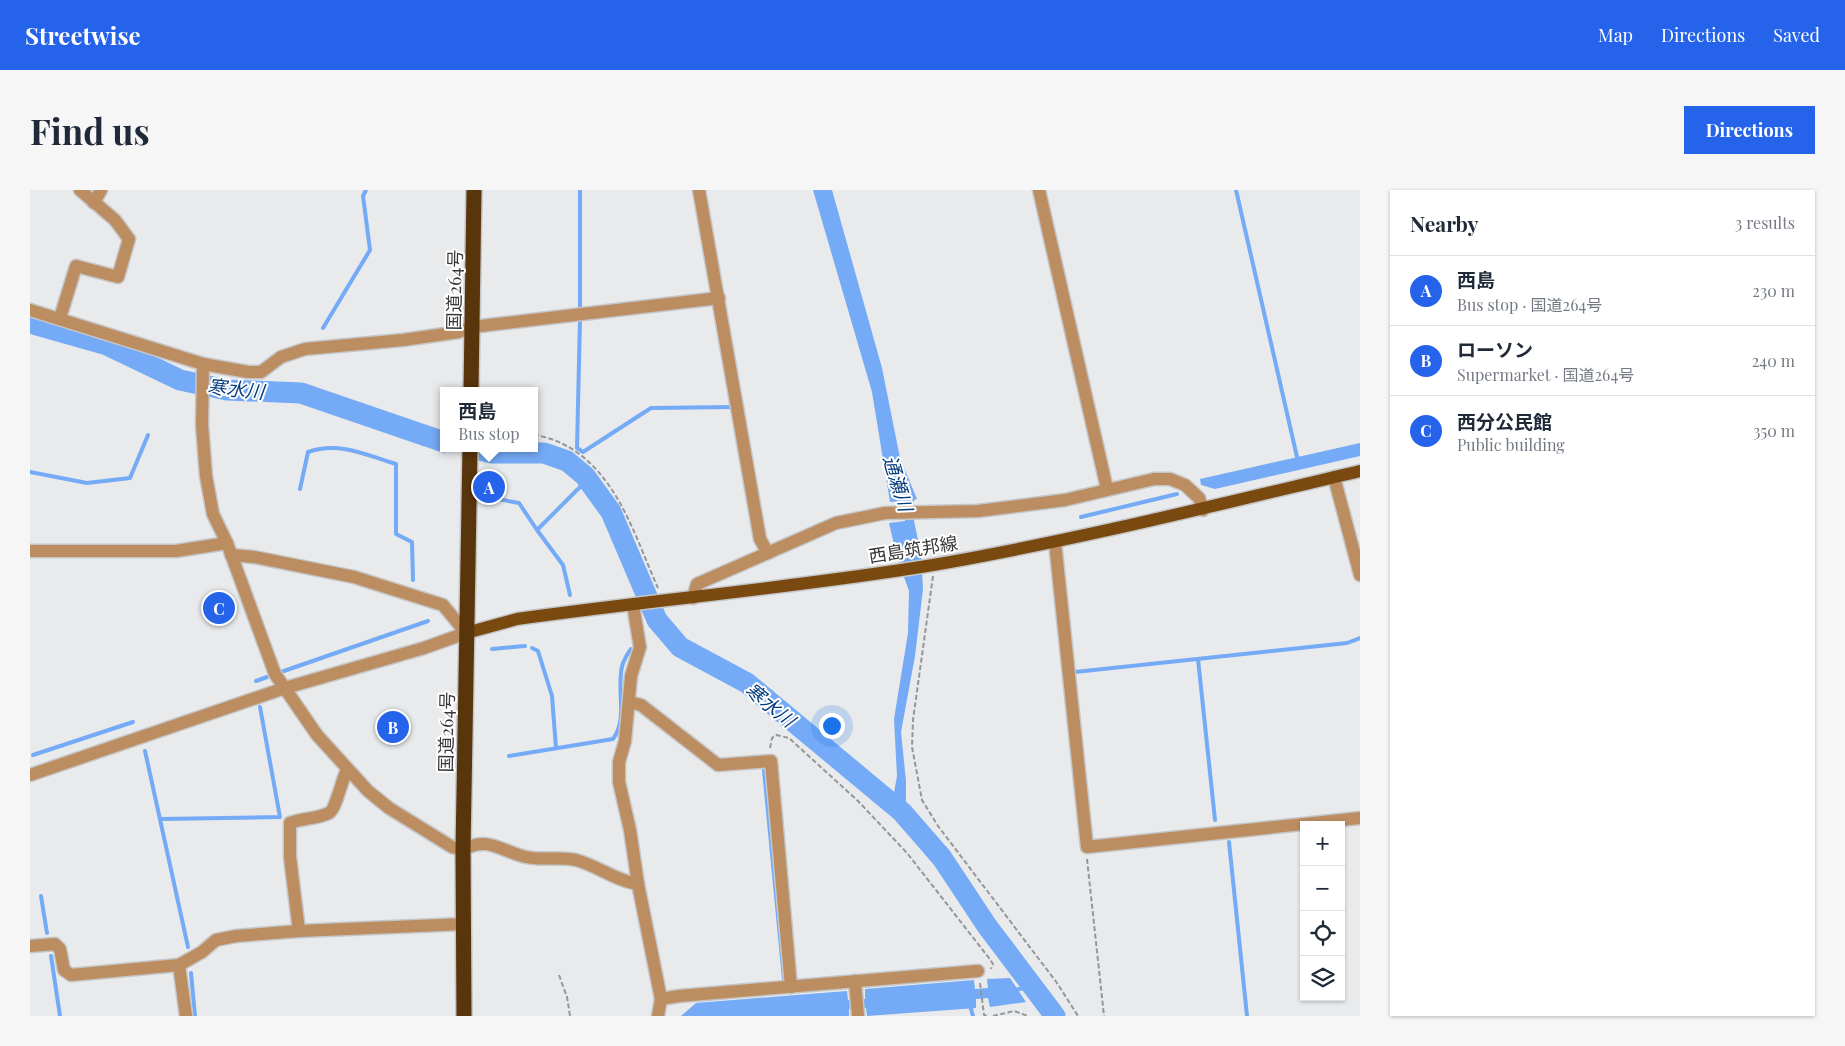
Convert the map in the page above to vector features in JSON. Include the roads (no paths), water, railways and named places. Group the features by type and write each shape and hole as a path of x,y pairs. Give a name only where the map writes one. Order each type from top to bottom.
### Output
{"highway":[{"name":"国道264号","path":"471,387 474,190"},
{"name":"国道264号","path":"464,1016 463,850 470,452"}],"main road":[{"name":"西島筑邦線","path":"466,633 517,619 693,598 930,565 1055,542 1204,510 1360,471"}],"street":[{"path":"60,318 76,266 118,277 129,238 115,220 80,190"},
{"path":"94,203 101,190"},
{"path":"699,190 760,539 768,554"},
{"path":"1038,190 1108,489"},
{"path":"30,310 60,318 203,368 261,372 281,357 305,349 403,340 459,332 472,327 718,298"},
{"path":"203,368 202,394 206,476 213,514 229,549 275,674 317,735 347,770 390,808 452,847 463,850 474,843 493,845 525,857 576,860 628,883 638,884"},
{"path":"1334,477 1360,575"},
{"path":"693,598 697,584 836,523 870,515 903,512 978,511 1065,500 1154,479 1170,479 1185,485 1199,498 1204,510"},
{"path":"1055,542 1087,847 1360,818"},
{"path":"30,551 229,549 254,557 354,577 443,605 466,633 424,648 285,688 30,775"},
{"path":"633,605 640,647 630,676 625,740 619,762 619,782 630,830 638,884 661,1000 658,1016"},
{"path":"629,702 641,705 718,765 771,761 791,987"},
{"path":"299,931 290,857 290,823 329,813 334,807 340,783 347,770"},
{"path":"30,946 55,944 60,949 64,970 71,975 179,964 202,952 216,940 299,931 464,924"},
{"path":"179,964 186,1016"},
{"path":"661,1000 679,996 978,971"},
{"path":"855,981 858,1013"}],"water":[{"name":"通瀬川","path":"813,190 832,190 882,368 900,458 917,499 914,500 914,521 921,554 923,589 915,656 901,732 906,781 906,804 894,793 897,776 894,719 908,633 909,591 897,557 889,523 905,521 905,501 890,502 872,392"},
{"path":"1360,443 1360,456 1215,489 1201,485 1200,479"},
{"path":"1010,978 1026,1002 990,1007 988,998 976,999 976,1008 867,1016 866,1008 849,1009 849,1016 681,1016 696,1003 847,991 848,1000 865,999 865,989 974,980 975,989 988,988 987,979"}],"waterway":[{"path":"323,328 370,250 363,196 366,190"},
{"path":"580,190 580,310"},
{"path":"1236,190 1297,457"},
{"path":"580,320 577,448 583,452 651,408 735,407"},
{"name":"寒水川","path":"30,323 107,345 180,380 227,390 301,393 440,441"},
{"path":"30,472 87,483 130,478 148,435"},
{"path":"300,489 308,452 319,449 352,450 396,464 396,534 412,542 413,580"},
{"name":"寒水川","path":"488,452 544,453 567,461 585,476 611,512 657,620 680,647 747,683 902,812 942,858 987,926 1055,1016"},
{"path":"492,498 519,503 537,530 584,483 585,476"},
{"path":"1081,517 1177,494"},
{"path":"537,530 563,565 570,595"},
{"path":"281,672 428,621"},
{"path":"1075,672 1347,643 1360,638"},
{"path":"492,649 525,646"},
{"path":"532,648 538,651 552,696 556,748"},
{"path":"509,756 613,739 618,731 620,722 621,672 624,661 631,649"},
{"path":"1198,659 1215,820"},
{"path":"256,681 267,677"},
{"path":"160,819 280,817 260,707"},
{"path":"33,755 133,722"},
{"path":"145,751 188,947"},
{"path":"764,770 784,979"},
{"path":"1229,842 1247,1016"},
{"path":"41,896 47,933"},
{"path":"51,956 60,1016"},
{"path":"191,973 195,1016"},
{"path":"1013,990 1034,987"},
{"path":"971,1009 973,1016"}],"place":[{"name":"西島","path":"489,487"},
{"name":"西分公民館","path":"219,608"},
{"name":"ローソン","path":"393,727"}]}
